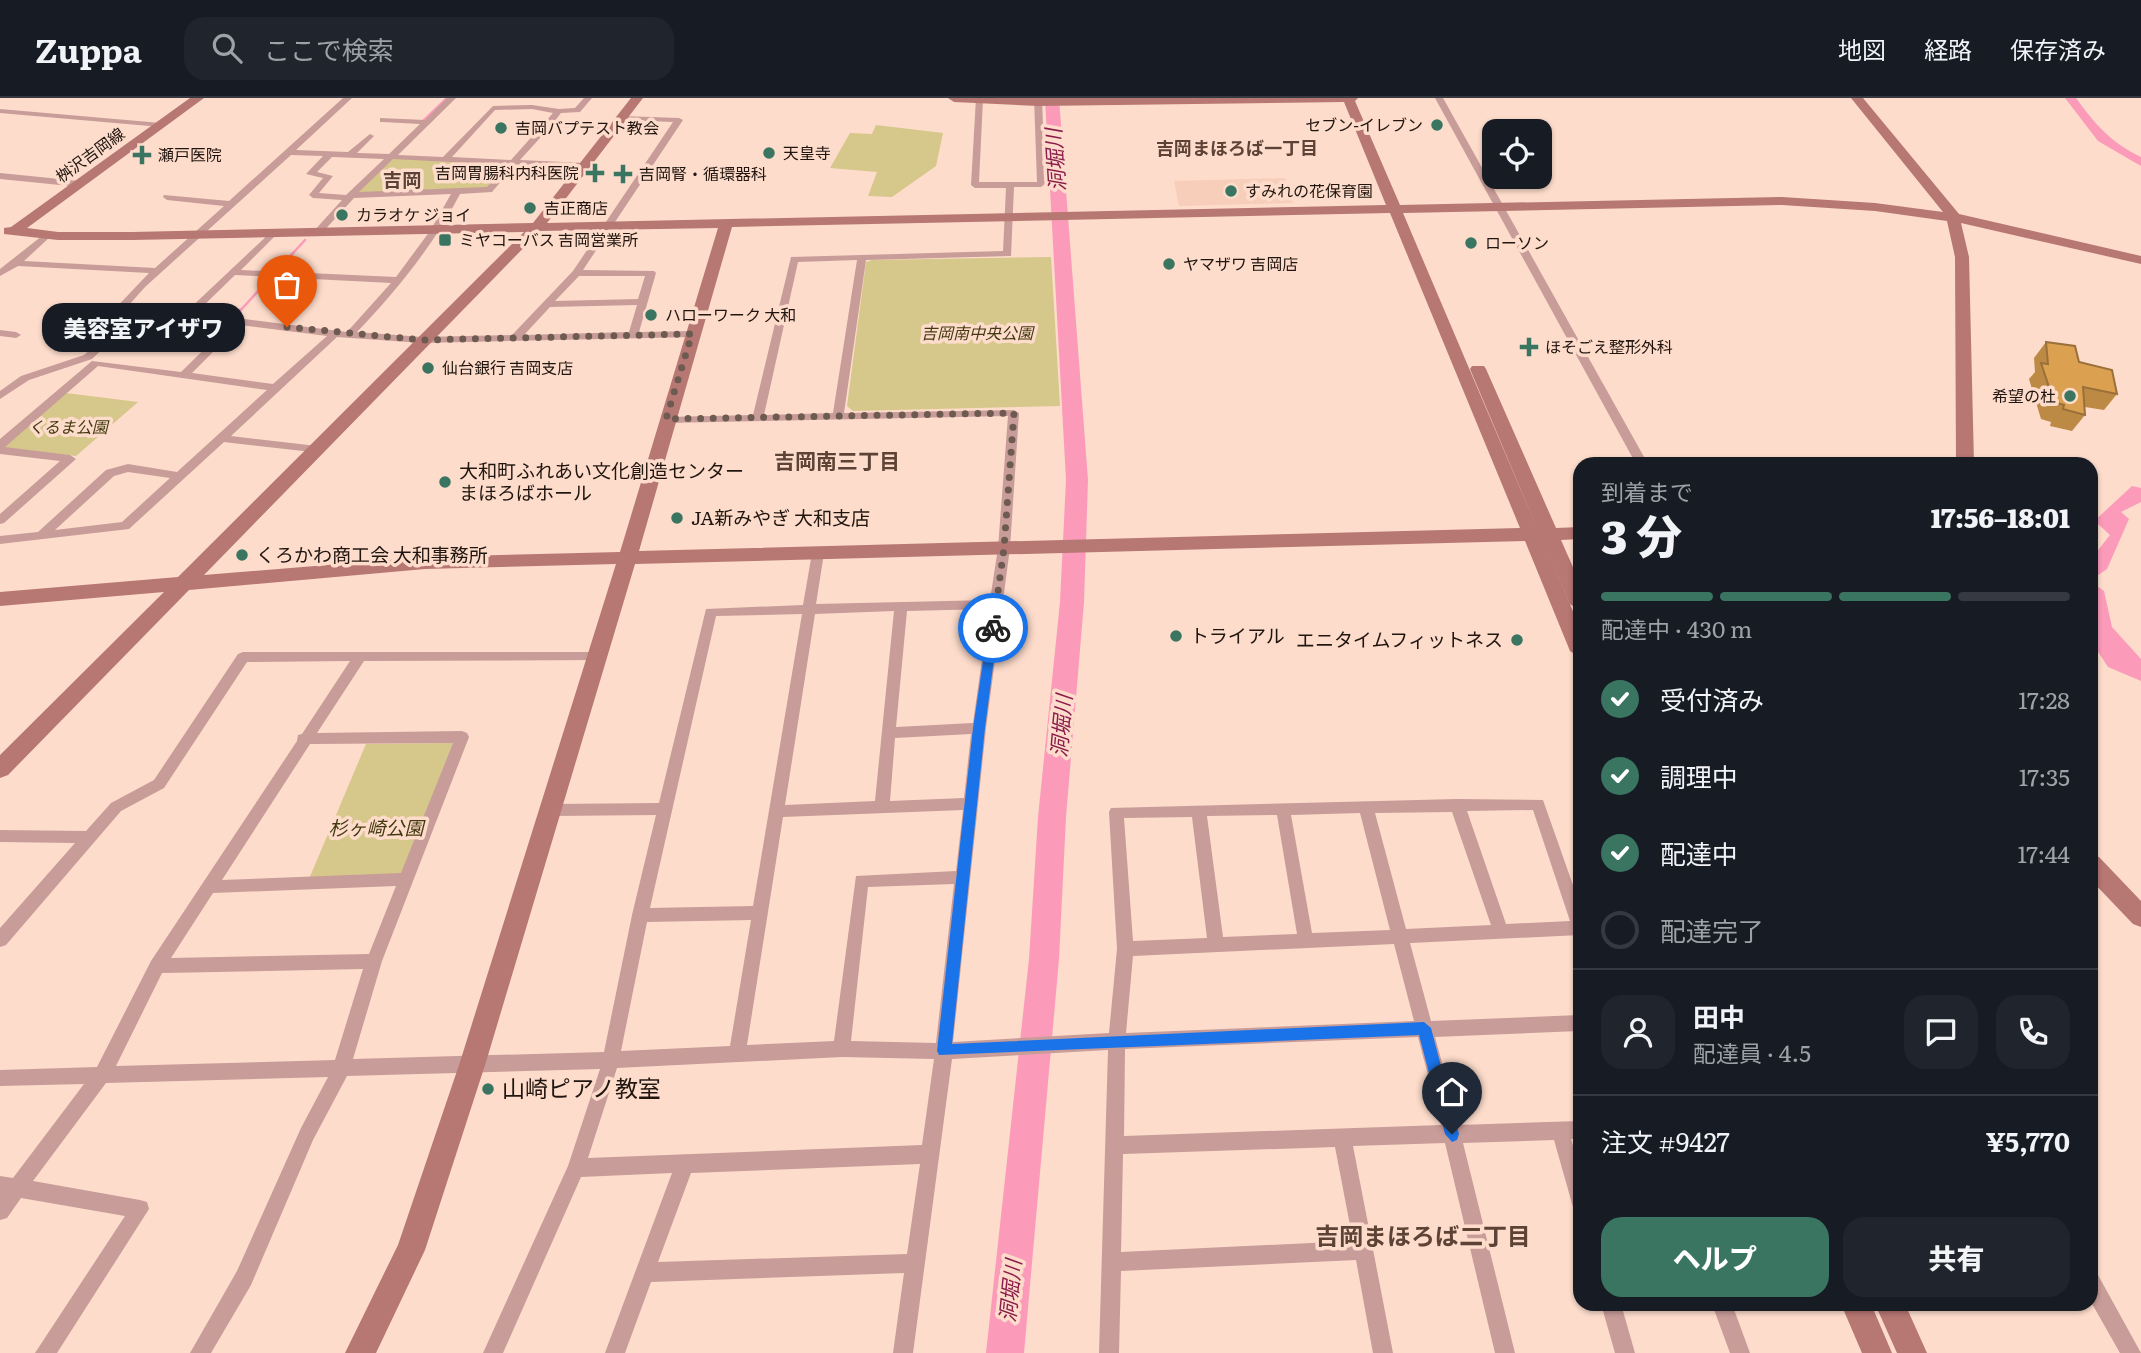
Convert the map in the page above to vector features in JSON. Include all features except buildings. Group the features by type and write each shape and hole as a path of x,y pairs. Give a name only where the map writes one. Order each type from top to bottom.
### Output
{"street":[{"name":"桝沢吉岡線","path":"7,231 80,184 198,98"},
{"path":"0,447 92,360 104,343 113,317 122,307 348,98"},
{"path":"318,232 387,156 452,98"},
{"path":"532,107 540,98"},
{"path":"446,159 493,108 577,110 587,98"},
{"path":"0,769 317,450 422,340 537,227 637,98"},
{"path":"954,98 1070,101 1350,98 1400,207 1540,534 1573,631"},
{"path":"1359,98 1400,207"},
{"path":"1439,98 1638,457"},
{"path":"1857,98 1953,216 1962,257 1965,457"},
{"path":"979,99 975,185 1041,184 1041,100"},
{"path":"0,111 162,125"},
{"path":"331,153 310,174 329,176 313,195 347,197 489,190 559,111"},
{"path":"383,120 423,122"},
{"path":"514,339 576,273 679,120 547,124"},
{"path":"351,154 370,136"},
{"path":"288,152 584,166"},
{"path":"0,176 80,184"},
{"path":"758,417 779,312 794,258 1008,254 1010,185"},
{"path":"350,334 439,228 456,192"},
{"path":"167,197 231,204"},
{"path":"7,231 47,235 198,235 1010,215 1816,201 1953,216 2034,232 2141,260"},
{"path":"360,1353 411,1250 473,1062 599,655 666,419 726,223"},
{"path":"190,314 273,233"},
{"path":"0,273 16,263 47,235"},
{"path":"838,415 862,258"},
{"path":"16,263 158,271"},
{"path":"232,272 398,280"},
{"path":"576,273 651,273 633,335"},
{"path":"549,304 643,302"},
{"path":"122,307 335,334 422,340 692,334"},
{"path":"184,374 238,321"},
{"path":"0,333 16,335"},
{"path":"0,540 125,526 335,334"},
{"path":"0,396 25,378 92,360 276,388"},
{"path":"666,419 1014,413 1004,548 979,728 944,1051 903,1353"},
{"path":"223,438 317,450"},
{"path":"0,447 69,459 0,520"},
{"path":"40,537 110,473 128,468 181,476"},
{"path":"0,599 425,563 1573,533"},
{"path":"1540,534 1573,592"},
{"path":"737,1055 818,553"},
{"path":"493,1353 576,1168 611,1060 640,915 711,612 996,604"},
{"path":"882,806 901,606"},
{"path":"0,940 49,887 86,838 116,807 159,784 243,657 599,655"},
{"path":"0,1211 9,1186 103,1073 157,967 303,739 359,658"},
{"path":"891,733 979,728"},
{"path":"201,1353 244,1278 307,1134 341,1069 374,961 461,737 303,739"},
{"path":"775,811 971,804"},
{"path":"1108,1353 1117,1041 1125,949 1116,812 1538,804 1573,907"},
{"path":"1457,805 1501,932"},
{"path":"1366,807 1452,1134 1505,1353"},
{"path":"552,810 666,809"},
{"path":"1283,809 1306,942"},
{"path":"1199,811 1216,944"},
{"path":"0,836 86,838"},
{"path":"2098,871 2141,916"},
{"path":"842,1049 861,881 964,877"},
{"path":"207,887 407,878"},
{"path":"640,915 758,914"},
{"path":"1125,949 1573,928"},
{"path":"157,967 374,961"},
{"path":"0,1078 611,1060 842,1049 944,1051 1057,1047 1117,1041 1573,1023"},
{"path":"1113,1145 1573,1130"},
{"path":"1560,1131 1573,1176"},
{"path":"1343,1139 1383,1353"},
{"path":"576,1168 930,1154"},
{"path":"615,1353 685,1163"},
{"path":"9,1186 140,1209 45,1353"},
{"path":"1110,1262 1365,1251"},
{"path":"646,1272 916,1263"},
{"path":"2098,1294 2131,1353"},
{"path":"1613,1311 1625,1353"},
{"path":"1725,1311 1740,1353"},
{"path":"1859,1311 1877,1353"},
{"path":"1893,1311 1912,1353"}],"shaded area":[{"path":"2065,98 2076,98 2104,132 2141,157 2141,166 2098,141"},
{"path":"1285,178 1293,203 1179,206 1174,181"},
{"path":"2132,486 2141,488 2141,502 2121,512 2129,519 2107,569 2098,575 2098,550 2110,535 2098,524 2098,518"},
{"path":"2098,587 2104,591 2112,627 2141,659 2141,681 2108,667 2098,652"}],"green space":[{"path":"876,125 943,133 936,166 892,197 868,196 877,172 830,168 850,133 872,134"},
{"path":"390,158 508,166 487,189 354,193"},
{"name":"吉岡南中央公園","path":"1051,257 1060,406 853,411 847,406 866,262"},
{"name":"くるま公園","path":"66,393 138,402 76,456 2,447"},
{"name":"杉ヶ崎公園","path":"453,743 401,875 309,879 366,744"}],"waterway":[{"path":"421,123 447,98"},
{"name":"洞堀川","path":"1005,1353 1044,959 1052,817 1072,602 1077,480 1052,98"},
{"path":"239,312 305,240"},
{"path":"235,316 240,310"}],"way so far":[{"path":"287,327 335,334 422,340 692,334 666,419 1014,413 1004,548 993,628"}],"place":[{"name":"セブン-イレブン","path":"1437,125"},
{"name":"吉岡バプテスト教会","path":"501,128"},
{"name":"天皇寺","path":"769,153"},
{"name":"瀬戸医院","path":"142,155"},
{"name":"吉岡胃腸科内科医院","path":"595,173"},
{"name":"吉岡腎・循環器科","path":"623,174"},
{"name":"すみれの花保育園","path":"1231,191"},
{"name":"吉正商店","path":"530,208"},
{"name":"カラオケ ジョイ","path":"342,215"},
{"name":"ミヤコーバス 吉岡営業所","path":"445,240"},
{"name":"ローソン","path":"1471,243"},
{"name":"ヤマザワ 吉岡店","path":"1169,264"},
{"name":"ハローワーク 大和","path":"651,315"},
{"name":"美容室アイザワ","path":"287,327"},
{"name":"ほそごえ整形外科","path":"1529,347"},
{"name":"仙台銀行 吉岡支店","path":"428,368"},
{"name":"希望の杜","path":"2070,396"},
{"name":"大和町ふれあい文化創造センター まほろばホール","path":"445,482"},
{"name":"JA新みやぎ 大和支店","path":"677,518"},
{"name":"くろかわ商工会 大和事務所","path":"242,555"},
{"name":"トライアル","path":"1176,636"},
{"name":"エニタイムフィットネス","path":"1517,640"},
{"name":"山崎ピアノ教室","path":"488,1089"}],"district":[{"name":"吉岡まほろば一丁目","path":"1237,149"},
{"name":"吉岡","path":"402,180"},
{"name":"吉岡南三丁目","path":"837,462"},
{"name":"吉岡まほろば二丁目","path":"1423,1237"}],"route":[{"path":"993,628 979,728 944,1051 1424,1028 1452,1134"}]}
